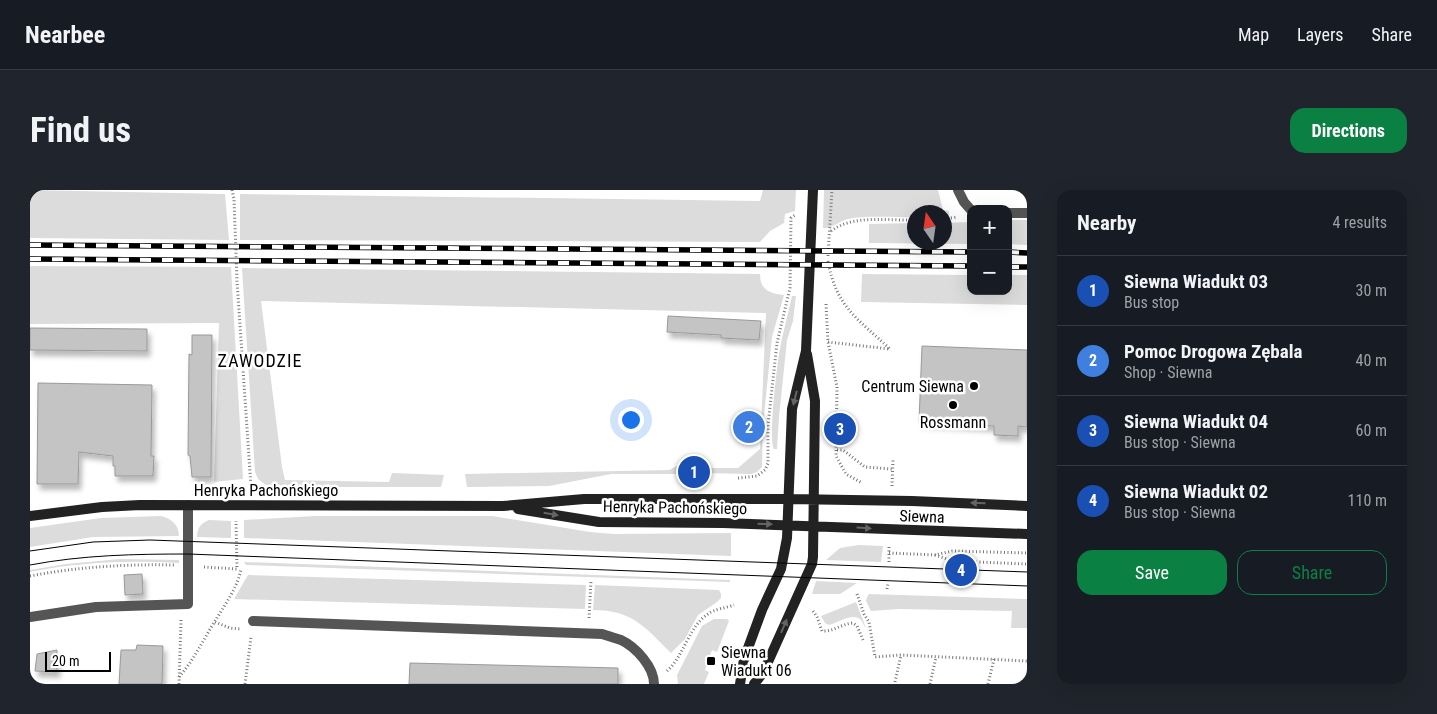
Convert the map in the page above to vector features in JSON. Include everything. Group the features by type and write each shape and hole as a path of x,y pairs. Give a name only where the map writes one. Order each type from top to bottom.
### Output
{"street":[{"path":"740,684 744,659 762,610 781,569 789,525 792,409 806,351 813,190"},
{"path":"958,190 967,205"},
{"path":"1012,213 1027,205"},
{"path":"1012,213 1027,213"},
{"path":"754,684 763,674 812,564 815,526 815,401 806,351"},
{"name":"Siewna","path":"789,499 1027,506"},
{"name":"Henryka Pachońskiego","path":"30,516 102,507 188,505 503,506 584,500 789,499"},
{"path":"30,617 96,607 188,604 188,505"},
{"name":"Henryka Pachońskiego","path":"503,506 599,522 789,525"},
{"name":"Siewna","path":"789,525 1027,534"},
{"path":"253,622 602,634 622,641 634,649 651,670 654,684"}],"path":[{"path":"232,190 251,487"},
{"path":"826,279 832,190"},
{"path":"738,478 757,476 765,470 768,464 768,425 776,343 790,288 791,218 799,212"},
{"path":"830,232 837,226 848,223 907,220"},
{"path":"828,261 834,286 841,301 856,318 890,349 828,342"},
{"path":"826,296 828,342 837,387 836,456 846,474 863,484"},
{"path":"836,450 843,450 865,467 892,468"},
{"path":"831,456 836,456"},
{"path":"892,485 893,459"},
{"path":"196,566 237,569 236,520"},
{"path":"888,562 889,546"},
{"path":"889,554 935,555 952,551 1027,553"},
{"path":"935,555 953,561 1027,564"},
{"path":"30,576 112,566 179,566"},
{"path":"179,678 189,666 215,622 239,577 240,569"},
{"path":"588,633 590,581"},
{"path":"887,590 888,584"},
{"path":"857,594 869,622 875,657 900,655 1027,661"},
{"path":"179,684 182,604"},
{"path":"674,665 700,621 708,613 734,605"},
{"path":"812,611 817,617 822,631 830,631 852,623 857,626 863,640"},
{"path":"215,622 230,628"},
{"path":"245,684 253,622"},
{"path":"895,682 900,655"},
{"path":"930,684 936,657"},
{"path":"988,684 994,660"}],"shaded area":[{"path":"30,190 225,194 229,240 30,238"},
{"path":"763,190 796,190 795,211 785,214 784,223 770,231 760,242 240,240 240,194 760,201"},
{"path":"824,190 938,190 942,205 907,205 907,217 855,218 823,228"},
{"path":"1012,220 1027,220 1027,245 1012,244"},
{"path":"967,222 967,244 952,244 952,223"},
{"path":"907,223 907,243 869,243 869,224"},
{"path":"30,266 231,267 243,479 214,482 219,323 30,324"},
{"path":"242,268 760,274 762,284 767,290 774,294 784,295 772,337 763,425 762,467 757,472 751,474 702,473 701,467 680,468 680,474 611,474 549,486 467,487 465,474 669,470 677,466 738,468 760,449 766,313 261,301 285,480 389,482 392,473 444,475 441,487 302,487 266,485 258,479 255,472"},
{"path":"862,274 967,275 967,295 1012,295 1012,275 1027,275 1027,305 861,302"},
{"path":"792,296 796,296 793,321 787,340 777,449 774,449 772,443 772,417 777,370"},
{"path":"161,516 174,523 178,529 179,536 93,537 30,547 30,528 101,518"},
{"path":"315,516 492,516 613,534 731,533 731,556 244,538 244,520"},
{"path":"209,520 231,521 231,538 197,537 200,526"},
{"path":"859,545 883,546 881,562 826,560 840,548"},
{"path":"120,559 179,560 179,563 104,563 30,572 30,570 66,564"},
{"path":"244,562 730,580 730,582 246,565"},
{"path":"248,575 586,585 585,609 234,599"},
{"path":"816,581 857,583 840,594 812,594"},
{"path":"595,585 719,590 721,598 698,615 685,639 671,653 645,628 628,617 618,613 593,610"},
{"path":"869,594 1027,599 1027,628 1011,628 1012,611 899,609 871,611 866,601"},
{"path":"856,602 866,628 861,620 855,617 829,625 825,623 821,616"},
{"path":"714,619 727,619 729,621 717,652 712,650 705,670 709,672 704,684 678,684 677,675 702,626"}],"building":[{"path":"668,316 761,321 759,340 721,338 721,335 667,332"},
{"path":"30,328 147,329 147,351 30,350"},
{"path":"192,335 212,335 211,477 192,477 190,456 188,455 189,354 192,355"},
{"name":"Centrum Siewna","path":"922,346 1027,350 1027,427 1018,426 1018,436 994,435 994,426 919,422"},
{"path":"38,383 152,385 151,456 154,456 153,476 115,476 113,456 79,452 78,484 37,484"},
{"path":"142,574 143,594 125,595 124,575"},
{"path":"137,645 163,646 162,684 119,684 121,650 136,650"},
{"path":"57,650 57,672 35,671 37,654"},
{"path":"410,663 618,668 618,684 409,684"}],"tram line":[{"path":"30,551 93,542 150,540 1027,572"},
{"path":"30,565 89,557 188,554 1027,586"}],"railway":[{"path":"30,245 967,252"},
{"path":"1012,252 1027,253"},
{"path":"30,259 967,266"},
{"path":"1012,267 1027,267"}],"place":[{"name":"Centrum Siewna","path":"974,386"},
{"name":"Rossmann","path":"953,405"},
{"name":"Pomoc Drogowa Zębala","path":"749,427"},
{"name":"Siewna Wiadukt 04","path":"840,429"},
{"name":"Siewna Wiadukt 03","path":"694,472"},
{"name":"Siewna Wiadukt 02","path":"961,570"},
{"name":"Siewna Wiadukt 06","path":"711,661"}],"district":[{"name":"ZAWODZIE","path":"260,361"}]}
